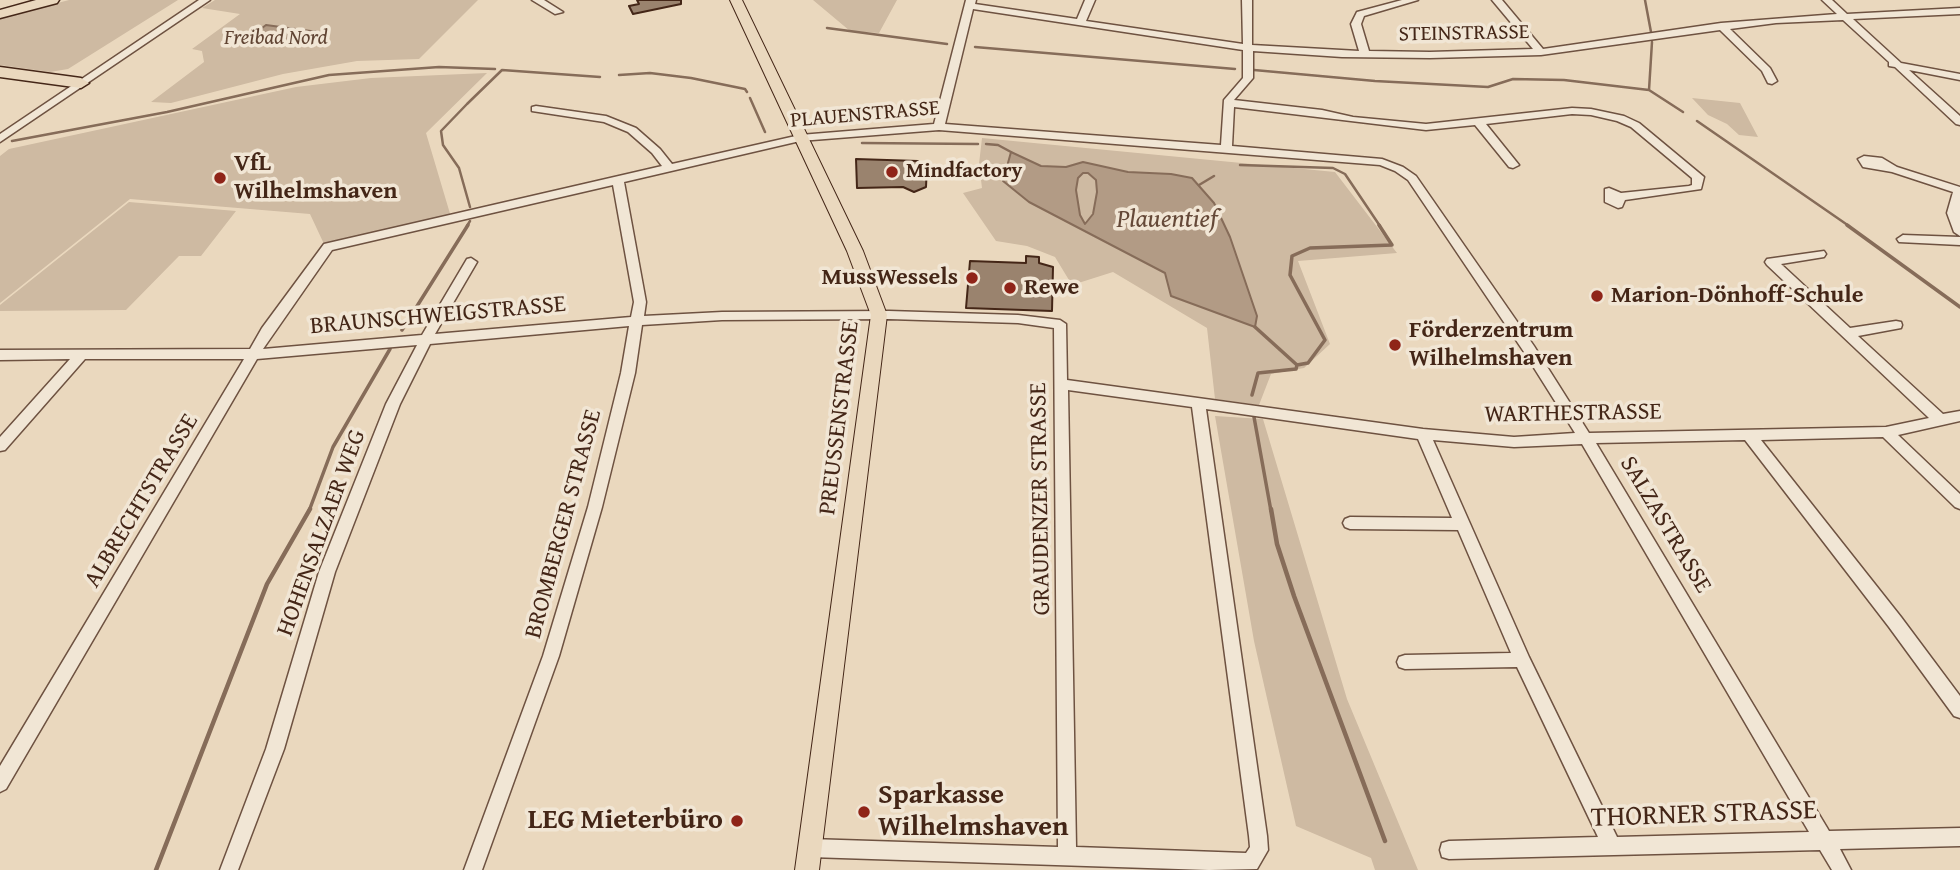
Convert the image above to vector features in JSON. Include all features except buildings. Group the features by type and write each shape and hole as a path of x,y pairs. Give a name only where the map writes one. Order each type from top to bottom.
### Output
{"highway":[{"path":"0,7 16,0"},
{"path":"0,7 28,0"},
{"path":"0,14 52,0"},
{"path":"0,72 76,82"}],"main road":[{"name":"PREUSSENSTRASSE","path":"736,0 855,251 879,315 807,870"}],"street":[{"path":"0,139 190,0"},
{"path":"76,82 205,0"},
{"path":"537,0 558,12"},
{"path":"1080,23 1090,0"},
{"path":"1226,148 1229,100 1248,78 1247,0"},
{"path":"1365,54 1356,24 1360,14 1413,0"},
{"path":"1497,0 1541,52"},
{"path":"1827,0 1960,122"},
{"path":"939,127 970,3"},
{"name":"STEINSTRASSE","path":"970,3 1080,23 1248,48 1430,55 1541,52 1721,26 1960,11"},
{"path":"1721,26 1766,70 1772,81"},
{"path":"1894,64 1960,77"},
{"path":"1230,104 1426,127 1572,111 1620,118 1635,125 1698,177 1697,187 1690,189 1619,197"},
{"path":"536,109 606,119 632,130 656,151 668,167"},
{"path":"1478,121 1513,165"},
{"name":"PLAUENSTRASSE","path":"328,247 800,138 939,127 1382,162 1412,178"},
{"path":"1893,170 1960,191 1953,213 1960,232"},
{"name":"SALZASTRASSE","path":"1412,178 1529,349 1586,438 1842,870"},
{"name":"BROMBERGER STRASSE","path":"473,870 551,656 595,507 628,373 640,302 618,180"},
{"path":"1903,239 1960,241"},
{"name":"ALBRECHTSTRASSE","path":"0,783 267,331 328,247"},
{"path":"1820,254 1771,262 1939,419"},
{"name":"HOHENSALZAER WEG","path":"229,870 275,749 327,572 393,404 471,262"},
{"name":"BRAUNSCHWEIGSTRASSE","path":"0,355 255,354 722,316 879,315"},
{"name":"GRAUDENZER STRASSE","path":"879,315 1018,319 1060,324 1068,855"},
{"path":"1847,332 1896,325"},
{"path":"0,446 83,353"},
{"name":"WARTHESTRASSE","path":"1063,384 1423,434 1514,442 1886,432 1960,415"},
{"path":"810,848 1250,862 1259,850 1198,403"},
{"path":"1886,432 1960,503"},
{"path":"1423,434 1522,660 1612,846"},
{"path":"1748,434 1960,710"},
{"path":"1350,523 1461,524"},
{"path":"1405,662 1522,660"},
{"name":"THORNER STRASSE","path":"1450,850 1960,837"}],"green space":[{"path":"69,0 178,0 68,69 50,72 0,65 0,18"},
{"name":"Freibad Nord","path":"215,0 478,0 419,59 357,61 283,74 171,103 151,102 204,62 202,51 192,49 240,14 202,8"},
{"path":"813,0 897,0 879,33 850,31"},
{"name":"VfL Wilhelmshaven","path":"487,73 426,133 451,217 324,244 310,214 130,199 0,303 0,156 9,149 296,87 371,78"},
{"path":"1692,98 1740,103 1758,137 1739,135 1727,124 1708,115"},
{"path":"982,138 1335,172 1397,253 1298,261 1330,344 1304,368 1271,374 1259,405 1215,399 1207,328 1113,272 1072,285 1055,257 1027,246 996,241 963,193 982,188 979,164"},
{"path":"129,202 236,211 201,256 179,256 126,310 0,311 0,305"},
{"path":"1215,416 1263,419 1347,699 1418,870 1375,870 1371,858 1296,826 1254,641"}],"water":[{"path":"266,25 318,32 303,45 263,40 236,45 255,40 249,38"},
{"name":"Plauentief","path":"1011,152 1041,166 1066,167 1083,162 1128,172 1192,178 1214,203 1230,237 1257,316 1255,327 1171,296 1165,273 1029,202 1003,181","holes":["1083,173 1088,173 1096,180 1097,192 1093,214 1085,224 1080,215 1076,190 1078,178"]}],"waterway":[{"path":"1645,0 1651,32"},
{"path":"827,28 947,44"},
{"path":"1649,90 1652,42"},
{"path":"975,47 1235,69"},
{"path":"12,141 167,112 329,75 439,67 495,69"},
{"path":"470,207 459,168 443,145 441,131 467,104 502,70 600,77"},
{"path":"1254,70 1375,81 1488,87 1513,79 1564,80 1649,90"},
{"path":"619,75 650,73 691,78 745,89 747,92"},
{"path":"1649,90 1683,112"},
{"path":"750,98 765,132"},
{"path":"1697,121 1849,226"},
{"path":"862,143 978,144"},
{"path":"986,144 998,145 1011,152"},
{"path":"1240,165 1333,168 1345,174 1380,226"},
{"path":"1199,185 1214,176"},
{"path":"467,226 470,221"},
{"path":"402,330 468,225"},
{"path":"1297,365 1308,363 1325,340 1290,275 1292,256 1310,248 1392,245 1379,225"},
{"path":"1847,225 1960,307"},
{"path":"1255,327 1297,365"},
{"path":"309,510 333,447 390,349"},
{"path":"1252,395 1258,373 1296,369 1297,365"},
{"path":"1254,417 1271,511"},
{"path":"1271,509 1277,544 1294,596 1385,841"},
{"path":"156,870 267,584 309,510"}],"place":[{"name":"Mindfactory","path":"892,172"},
{"name":"VfL Wilhelmshaven","path":"220,178"},
{"name":"MussWessels","path":"972,278"},
{"name":"Rewe","path":"1010,288"},
{"name":"Marion-Dönhoff-Schule","path":"1597,296"},
{"name":"Förderzentrum Wilhelmshaven","path":"1395,345"},
{"name":"Sparkasse Wilhelmshaven","path":"864,812"},
{"name":"LEG Mieterbüro","path":"737,821"}]}
